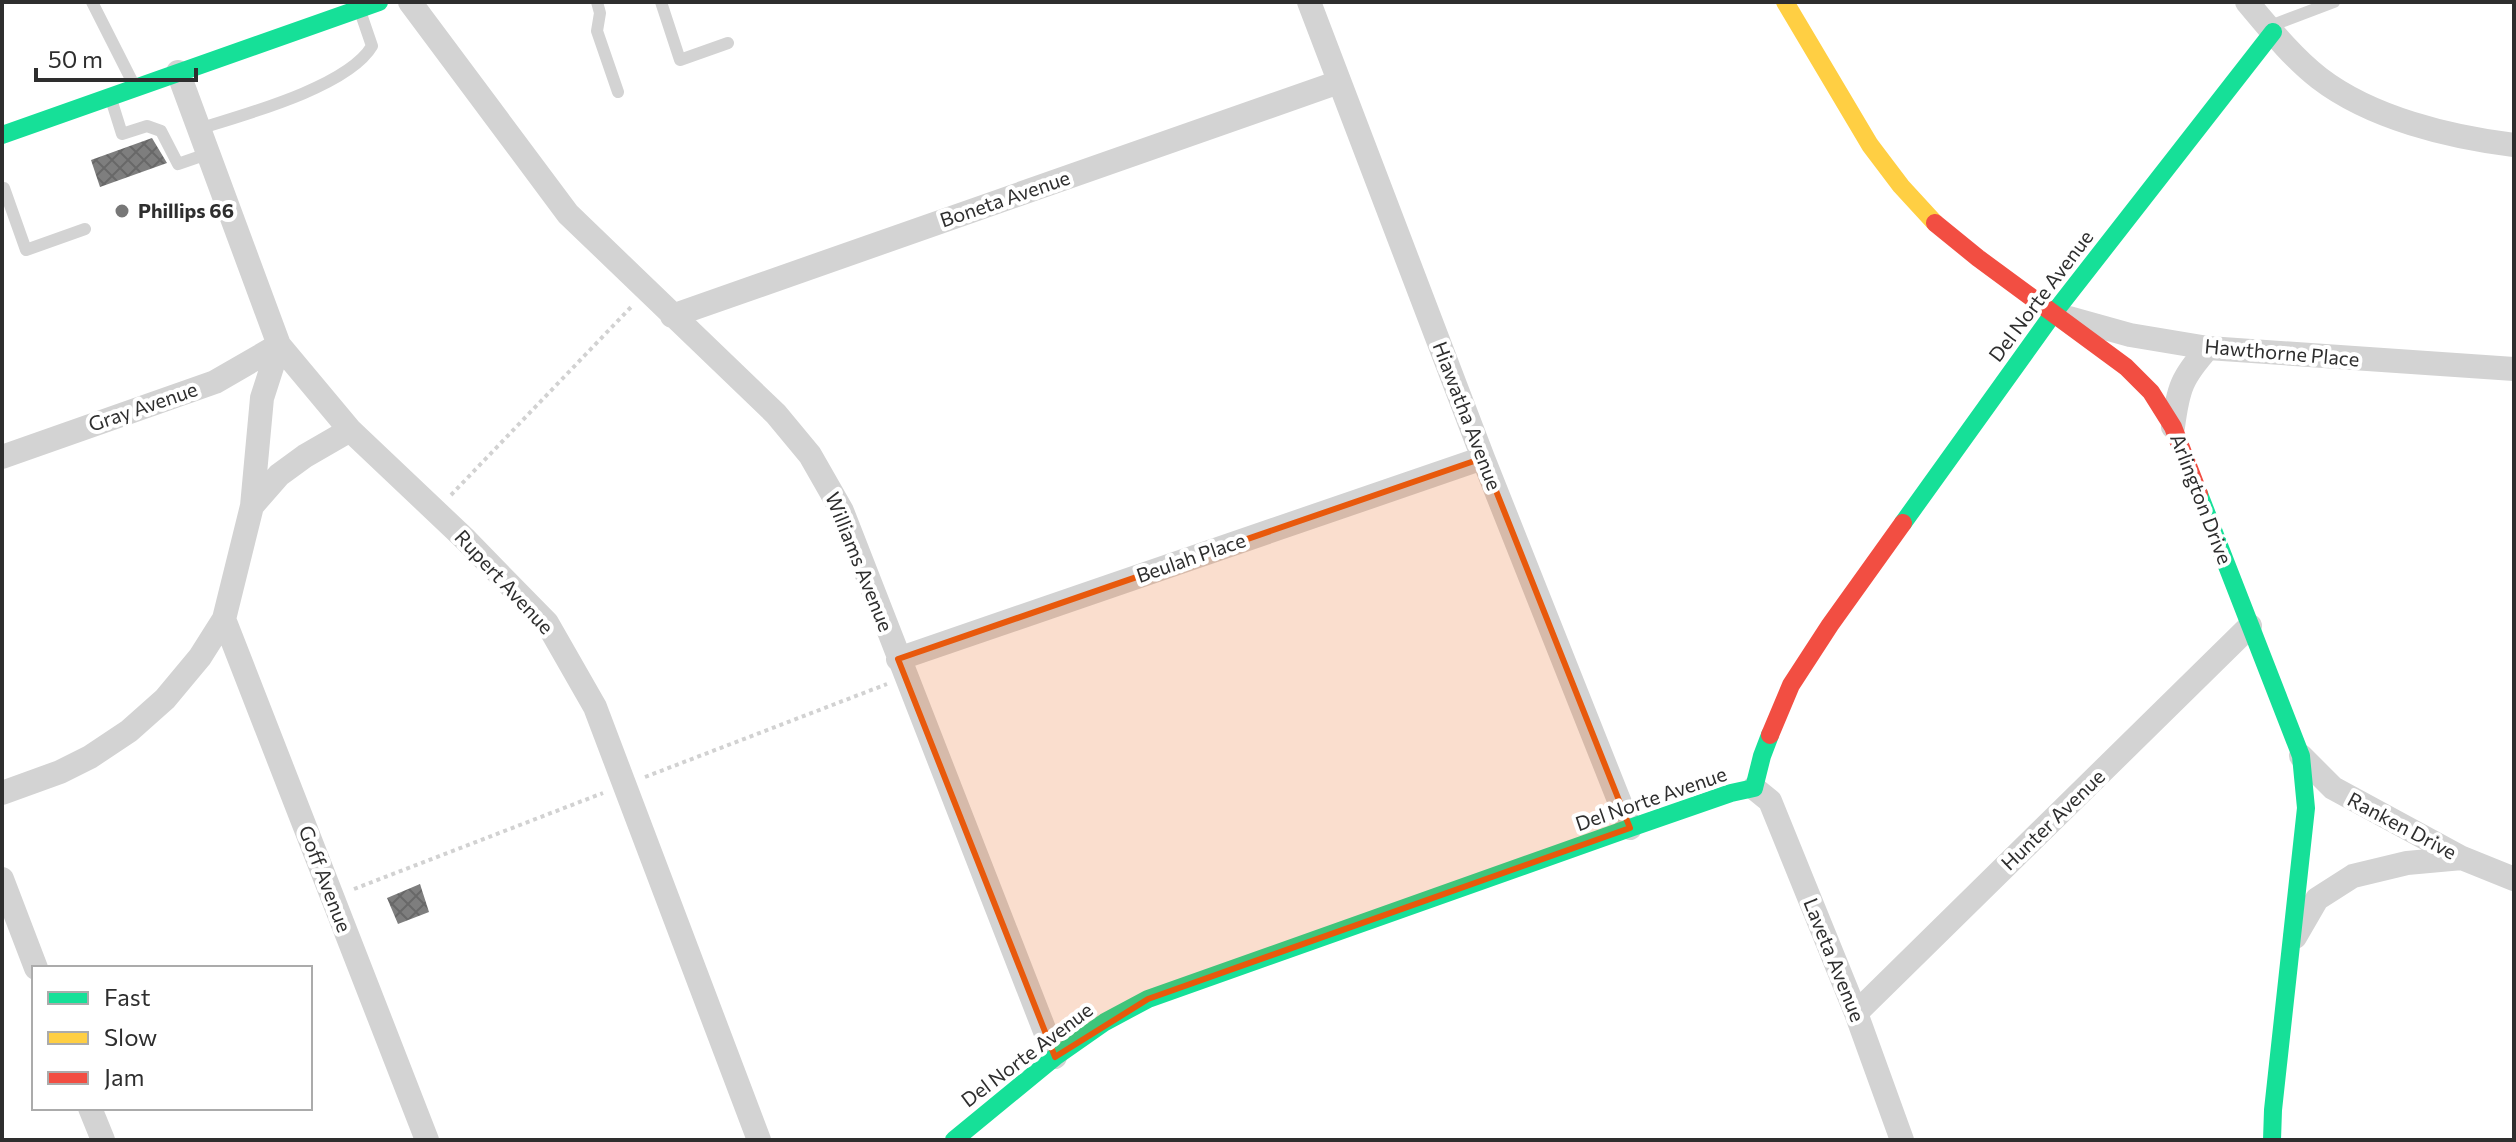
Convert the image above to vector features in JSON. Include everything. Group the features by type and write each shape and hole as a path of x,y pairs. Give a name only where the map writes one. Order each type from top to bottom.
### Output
{"street":[{"path":"2,135 379,2"},
{"name":"Williams Avenue","path":"410,2 568,214 776,414 810,455 842,511 1055,1057"},
{"name":"Hiawatha Avenue","path":"1309,2 1483,458 1630,828"},
{"name":"Arlington Drive","path":"1785,2 1870,145 1901,186 1935,223 2126,367 2151,392 2173,427 2301,756 2306,808 2272,1140"},
{"path":"2247,2 2270,30 2319,78 2353,98 2387,114 2448,135 2514,145"},
{"name":"Del Norte Avenue","path":"954,1140 1055,1057 1105,1022 1148,999 1630,828 1754,788 1762,756 1791,685 1830,625 2053,314 2270,30"},
{"name":"Rupert Avenue","path":"178,72 279,345 350,430 475,548 547,623 595,707 759,1140"},
{"name":"Boneta Avenue","path":"672,316 1339,82"},
{"name":"Hawthorne Place","path":"2053,314 2130,335 2208,348 2514,369"},
{"path":"2,793 80,762 129,731 165,699 200,657 224,619 252,506 262,398 279,345"},
{"name":"Gray Avenue","path":"2,457 215,382 279,345"},
{"path":"2173,427 2177,394 2188,370 2208,348"},
{"path":"252,506 279,475 350,430"},
{"name":"Beulah Place","path":"898,659 1483,458"},
{"name":"Goff Avenue","path":"224,619 427,1140"},
{"name":"Hunter Avenue","path":"1856,1013 2250,626"},
{"name":"Ranken Drive","path":"2301,756 2333,788 2462,858 2514,879"},
{"name":"Laveta Avenue","path":"1754,788 1770,801 1856,1013 1902,1140"},
{"name":"Arlington Drive","path":"2290,947 2317,899 2353,876 2407,863 2462,858"},
{"path":"2,879 35,966"},
{"path":"91,1110 103,1140"}],"lane":[{"path":"92,2 135,87"},
{"path":"597,2 600,13 597,31 618,92"},
{"path":"661,2 680,60 728,43"},
{"path":"2270,30 2334,2"},
{"path":"198,129 285,102 331,80 367,55 372,46 359,9"},
{"path":"110,96 122,134 147,126 161,131 178,164 207,154"},
{"path":"3,186 26,250 85,229"}],"path":[{"path":"436,513 628,307 653,296"}],"highlighted area":[{"path":"1483,458 1630,828 1148,999 1055,1057 898,659"}],"building":[{"path":"152,138 167,163 100,187 91,160"},
{"path":"420,884 429,912 398,924 387,898"}],"traffic: fast":[{"path":"2,135 379,2"},
{"path":"1903,523 2053,314 2273,32"},
{"path":"2199,494 2301,756 2306,808 2272,1140"},
{"path":"954,1140 1055,1057 1105,1022 1148,999 1630,828 1754,788 1770,735"}],"traffic: slow":[{"path":"1785,2 1870,145 1901,186 1935,223"}],"traffic: jam":[{"path":"1935,223 2126,367 2151,392 2173,427 2199,494"},
{"path":"1770,735 1791,685 1903,523"}],"place":[{"name":"Phillips 66","path":"122,211"}]}
